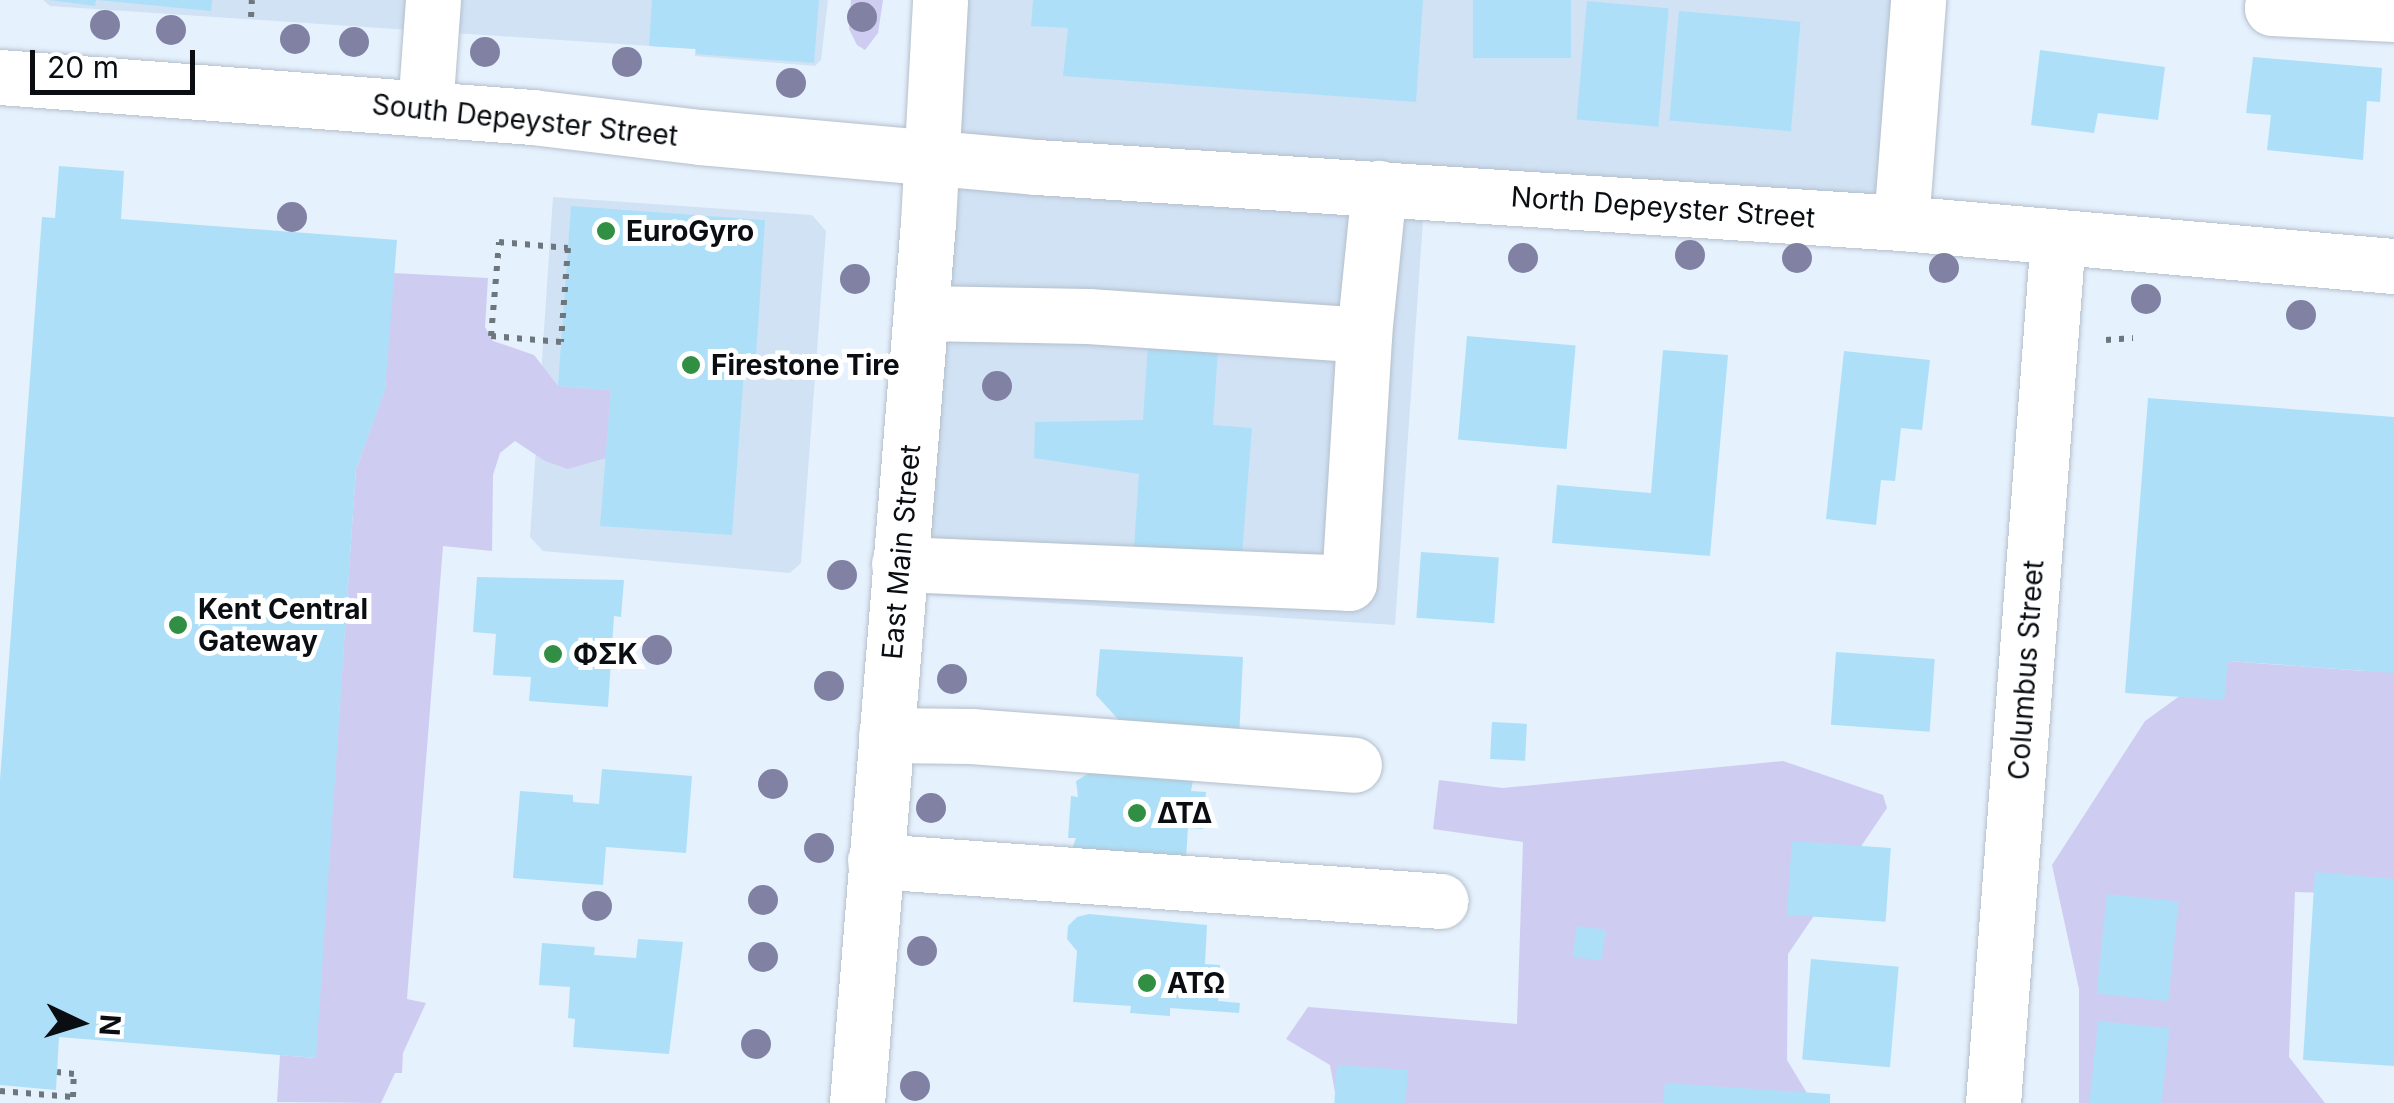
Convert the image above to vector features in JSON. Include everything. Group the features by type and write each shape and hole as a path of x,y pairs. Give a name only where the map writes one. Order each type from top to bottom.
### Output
{"street":[{"path":"425,108 433,0"},
{"name":"East Main Street","path":"857,1103 921,313 940,0"},
{"path":"1902,223 1918,0"},
{"path":"2273,0 2272,8 2394,14"},
{"name":"South Depeyster Street","path":"0,78 425,108 930,157"},
{"name":"North Depeyster Street","path":"930,157 2394,259"},
{"path":"900,564 1349,584 1364,336 1380,188"},
{"name":"Columbus Street","path":"1993,1103 2058,236"},
{"path":"921,313 1088,316 1364,336"},
{"path":"886,736 971,736 1354,765"},
{"path":"875,860 1441,902"}],"path":[{"path":"251,17 252,0"},
{"path":"498,242 568,248 561,342 491,336 498,242"},
{"path":"2105,340 2133,338"},
{"path":"0,1092 72,1096 74,1074 57,1072"}],"shaded area":[{"path":"43,0 828,0 821,60 815,66 695,56 695,49 50,6"},
{"path":"851,0 883,0 878,33 865,50 857,45 849,29"},
{"path":"940,0 1918,0 1901,223 1425,191 1395,625 897,593"},
{"path":"553,197 812,215 826,231 801,563 790,573 543,551 530,537"},
{"path":"393,273 488,278 485,327 493,341 534,355 558,386 611,390 606,458 568,469 545,461 515,441 500,453 493,475 492,551 443,546 407,999 426,1003 403,1053 402,1073 395,1073 381,1103 277,1102 280,1055 315,1058 356,469 385,389"},
{"path":"2228,661 2364,671 2394,662 2394,895 2295,892 2289,1057 2325,1103 2079,1103 2079,989 2052,865 2145,721"},
{"path":"1783,761 1883,795 1887,808 1788,954 1787,1060 1813,1103 1337,1103 1330,1065 1286,1039 1308,1007 1517,1024 1523,842 1433,829 1439,780 1502,788"}],"building":[{"path":"49,0 96,0 95,6"},
{"path":"97,0 212,0 211,11"},
{"path":"652,0 819,0 814,63 696,54 696,49 649,46"},
{"path":"1033,0 1423,0 1416,102 1063,76 1068,28 1031,26"},
{"path":"1473,0 1571,0 1571,58 1473,58"},
{"path":"1587,1 1669,8 1658,127 1577,120"},
{"path":"1679,11 1801,22 1791,131 1669,121"},
{"path":"2040,50 2165,67 2158,120 2098,113 2094,133 2031,125"},
{"path":"2253,57 2382,68 2380,102 2367,101 2363,160 2267,150 2271,115 2246,113"},
{"name":"Kent Central Gateway","path":"59,166 124,171 121,219 397,240 385,390 356,469 316,1058 59,1037 56,1090 0,1085 0,780 42,217 55,218"},
{"path":"571,206 765,220 755,372 744,371 732,535 600,526 611,390 558,386"},
{"path":"1467,336 1576,345 1567,449 1458,440"},
{"path":"1148,345 1218,351 1213,425 1252,428 1242,554 1134,546 1139,474 1034,458 1035,422 1143,420"},
{"path":"1663,350 1728,355 1710,556 1552,543 1557,485 1651,493"},
{"path":"1844,351 1930,360 1922,430 1901,428 1895,481 1881,480 1876,525 1826,519"},
{"path":"2148,398 2394,417 2394,673 2228,661 2224,700 2125,693"},
{"path":"1421,552 1499,557 1494,623 1416,618"},
{"name":"ΦΣΚ","path":"477,577 624,580 621,617 614,616 608,707 529,701 531,677 493,675 496,634 473,632"},
{"path":"1100,649 1243,657 1239,738 1127,729 1096,695"},
{"path":"1836,652 1935,659 1930,732 1831,725"},
{"path":"1492,722 1527,724 1525,761 1490,759"},
{"path":"602,769 692,776 686,853 606,847 603,885 513,878 520,791 573,795 573,802 599,804"},
{"name":"ΔΤΔ","path":"1091,772 1193,780 1191,791 1206,792 1203,829 1188,828 1185,874 1070,854 1076,838 1068,838 1071,796 1078,797 1076,781"},
{"path":"1792,841 1891,848 1886,922 1787,915"},
{"path":"2315,872 2394,879 2394,1066 2303,1060"},
{"path":"2107,894 2179,902 2168,1001 2097,993"},
{"name":"ΑΤΩ","path":"1089,914 1207,925 1205,964 1220,965 1218,1001 1240,1003 1239,1013 1170,1008 1170,1016 1130,1013 1131,1006 1073,1002 1077,951 1067,939 1068,926 1077,917"},
{"path":"1577,926 1606,930 1601,961 1573,957"},
{"path":"638,939 683,942 669,1054 573,1047 575,1019 568,1018 570,987 539,985 542,943 595,947 594,955 636,958"},
{"path":"1811,959 1899,967 1890,1067 1802,1060"},
{"path":"2098,1021 2170,1029 2162,1103 2089,1103"},
{"path":"1337,1065 1408,1070 1406,1103 1334,1103"},
{"path":"1665,1083 1830,1094 1830,1103 1663,1103"}],"place":[{"name":"EuroGyro","path":"606,231"},
{"name":"Firestone Tire","path":"691,365"},
{"name":"Kent Central Gateway","path":"178,625"},
{"name":"ΦΣΚ","path":"553,654"},
{"name":"ΔΤΔ","path":"1137,813"},
{"name":"ΑΤΩ","path":"1147,983"}]}
